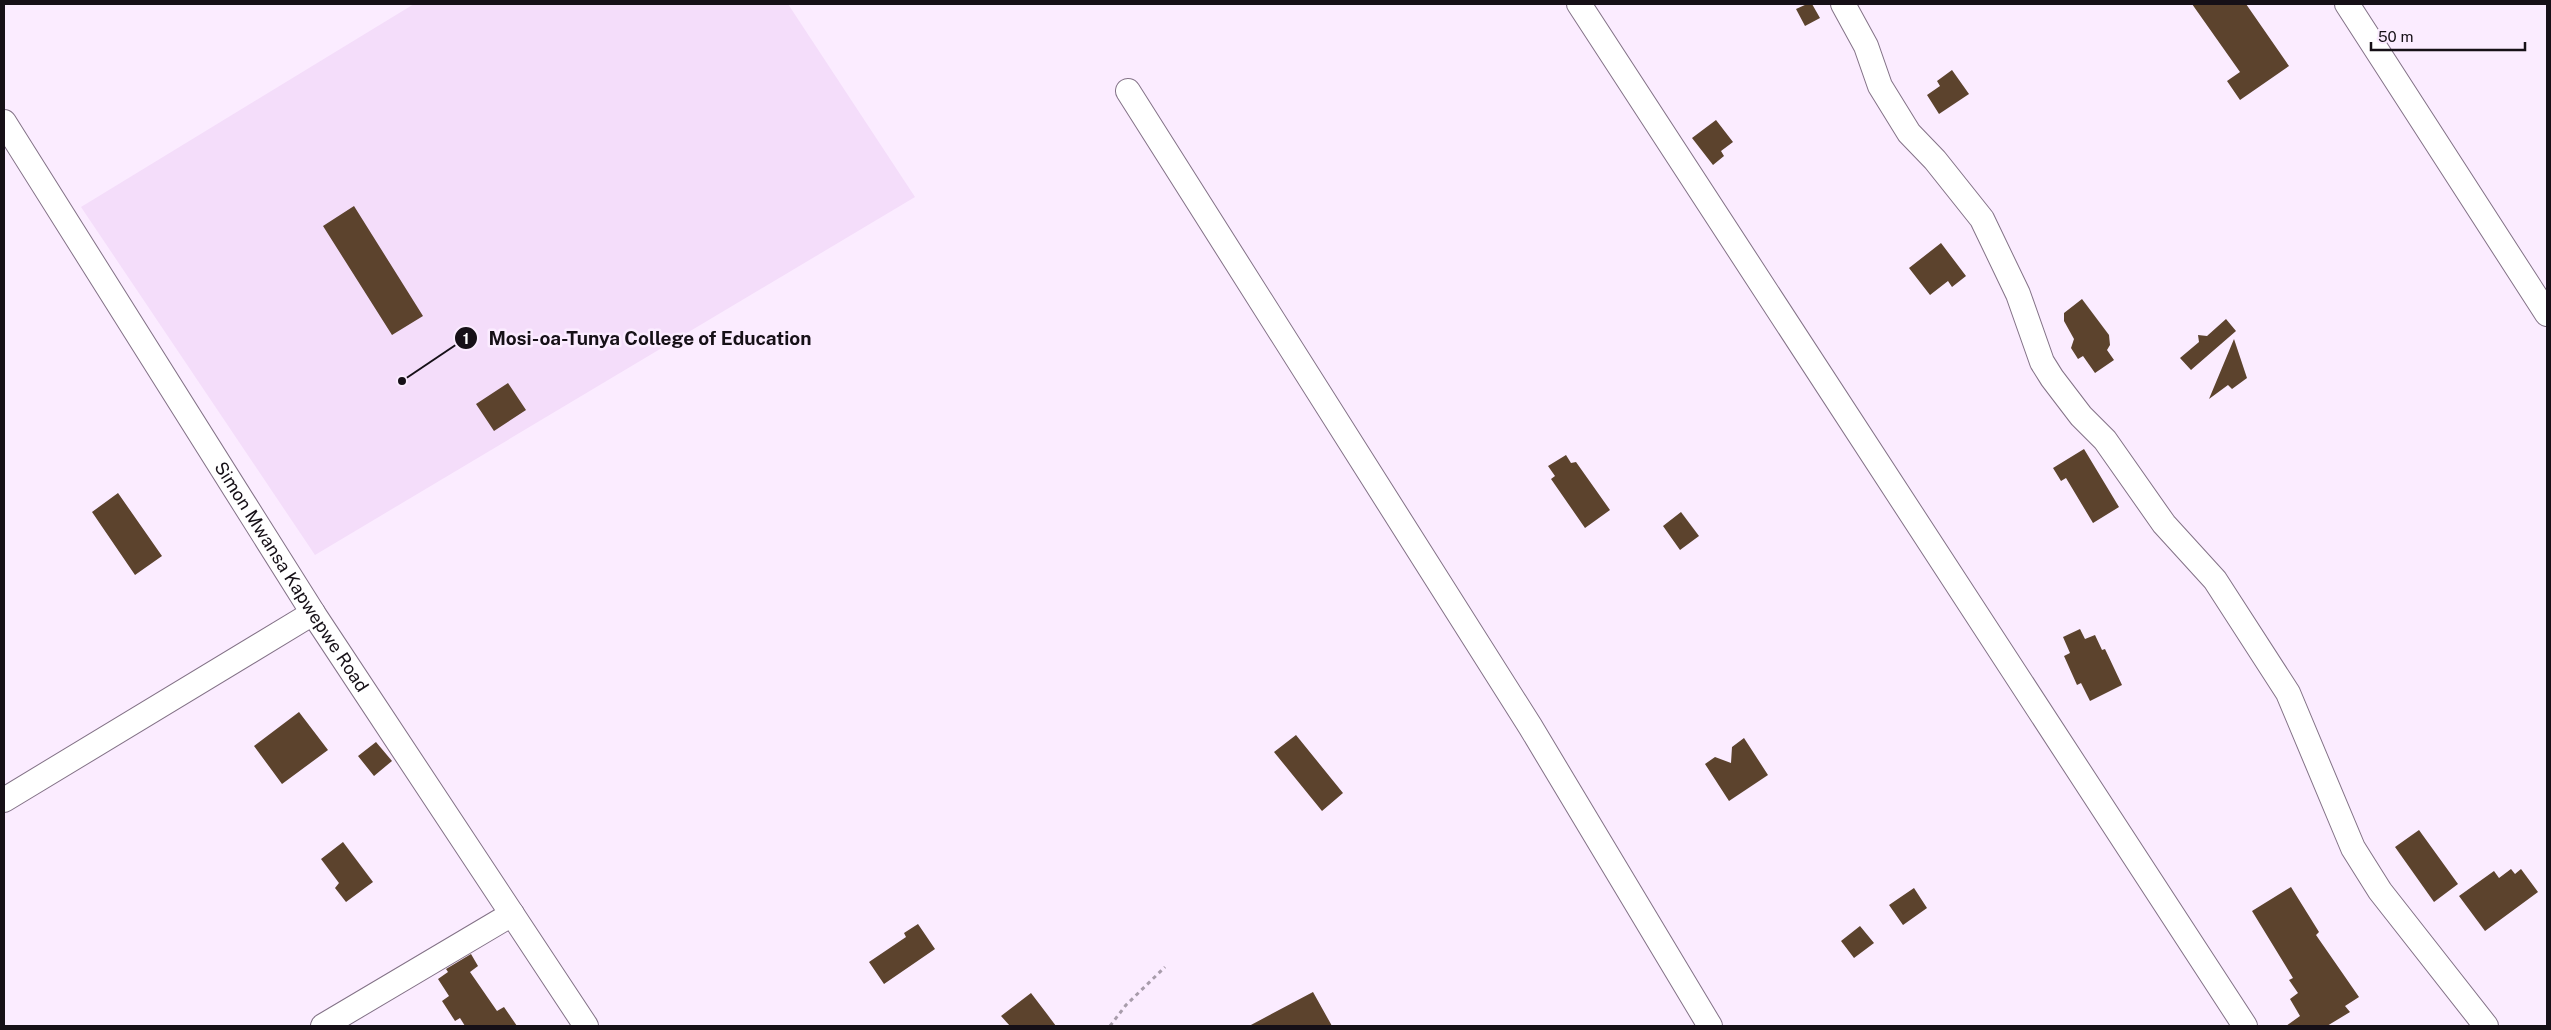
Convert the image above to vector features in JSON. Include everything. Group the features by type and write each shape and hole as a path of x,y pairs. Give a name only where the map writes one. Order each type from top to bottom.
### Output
{"street":[{"path":"1579,4 2245,1026"},
{"path":"1843,4 1866,46 1880,86 1909,133 1935,160 1982,219 2018,294 2042,362 2052,378 2081,416 2105,440 2164,524 2215,580 2288,693 2353,848 2380,891 2486,1026"},
{"path":"2347,4 2547,314"},
{"path":"1128,90 1530,726 1710,1026"},
{"name":"Simon Mwansa Kapwepwe Road","path":"4,122 313,613 586,1026"},
{"path":"4,800 313,613"},
{"path":"323,1026 512,914"}],"path":[{"path":"1110,1026 1126,1005 1165,967"}],"shaded area":[{"path":"414,4 788,4 915,197 315,555 81,207"}],"building":[{"path":"1812,4 1820,18 1805,26 1796,9"},
{"path":"2192,4 2246,4 2289,66 2240,100 2227,81 2240,72"},
{"path":"1952,70 1969,94 1939,114 1927,95 1940,86 1937,81"},
{"path":"1716,120 1733,142 1721,151 1724,156 1713,165 1692,138"},
{"path":"354,206 423,316 392,335 323,226"},
{"path":"1941,243 1966,276 1952,287 1948,281 1930,295 1909,268"},
{"path":"2082,299 2109,335 2110,345 2107,350 2114,360 2095,373 2083,356 2078,359 2071,348 2074,339 2064,321 2064,313"},
{"path":"2226,319 2236,331 2191,370 2180,358 2199,342 2198,335 2207,336"},
{"path":"2234,339 2247,378 2232,389 2228,385 2209,399"},
{"path":"508,383 526,410 494,431 476,404"},
{"path":"2084,449 2119,507 2093,523 2066,478 2061,481 2053,468"},
{"path":"1566,455 1571,463 1576,462 1610,510 1585,528 1551,479 1555,476 1548,466"},
{"path":"118,493 162,556 135,575 92,512"},
{"path":"1681,512 1699,536 1680,550 1663,526"},
{"path":"2080,629 2085,639 2095,635 2102,650 2105,649 2122,685 2090,701 2081,683 2077,685 2064,656 2070,653 2063,637"},
{"path":"299,712 328,750 282,784 254,746"},
{"path":"1296,735 1343,793 1322,811 1274,752"},
{"path":"1744,738 1768,775 1729,801 1705,764 1715,757 1731,763 1732,747"},
{"path":"376,742 392,761 374,776 358,756"},
{"path":"2419,830 2458,884 2434,902 2395,847"},
{"path":"343,842 373,882 346,902 335,888 339,883 321,859"},
{"path":"2511,869 2515,874 2521,869 2538,892 2485,931 2459,896 2494,871 2499,878"},
{"path":"2291,887 2319,932 2316,935 2359,997 2345,1006 2350,1012 2327,1026 2286,1026 2300,1016 2290,999 2298,993 2289,980 2293,978 2252,911"},
{"path":"1914,888 1927,908 1903,925 1889,905"},
{"path":"918,924 935,949 884,984 869,962 906,937 904,933"},
{"path":"1860,926 1874,943 1854,958 1841,941"},
{"path":"471,954 478,966 470,972 497,1011 504,1007 517,1026 465,1026 460,1018 455,1021 442,1001 449,996 438,979 448,972 446,969"},
{"path":"1313,992 1332,1026 1249,1026"},
{"path":"1031,993 1056,1026 1010,1026 1001,1016"}],"place":[{"name":"Mosi-oa-Tunya College of Education","path":"402,381"}]}
